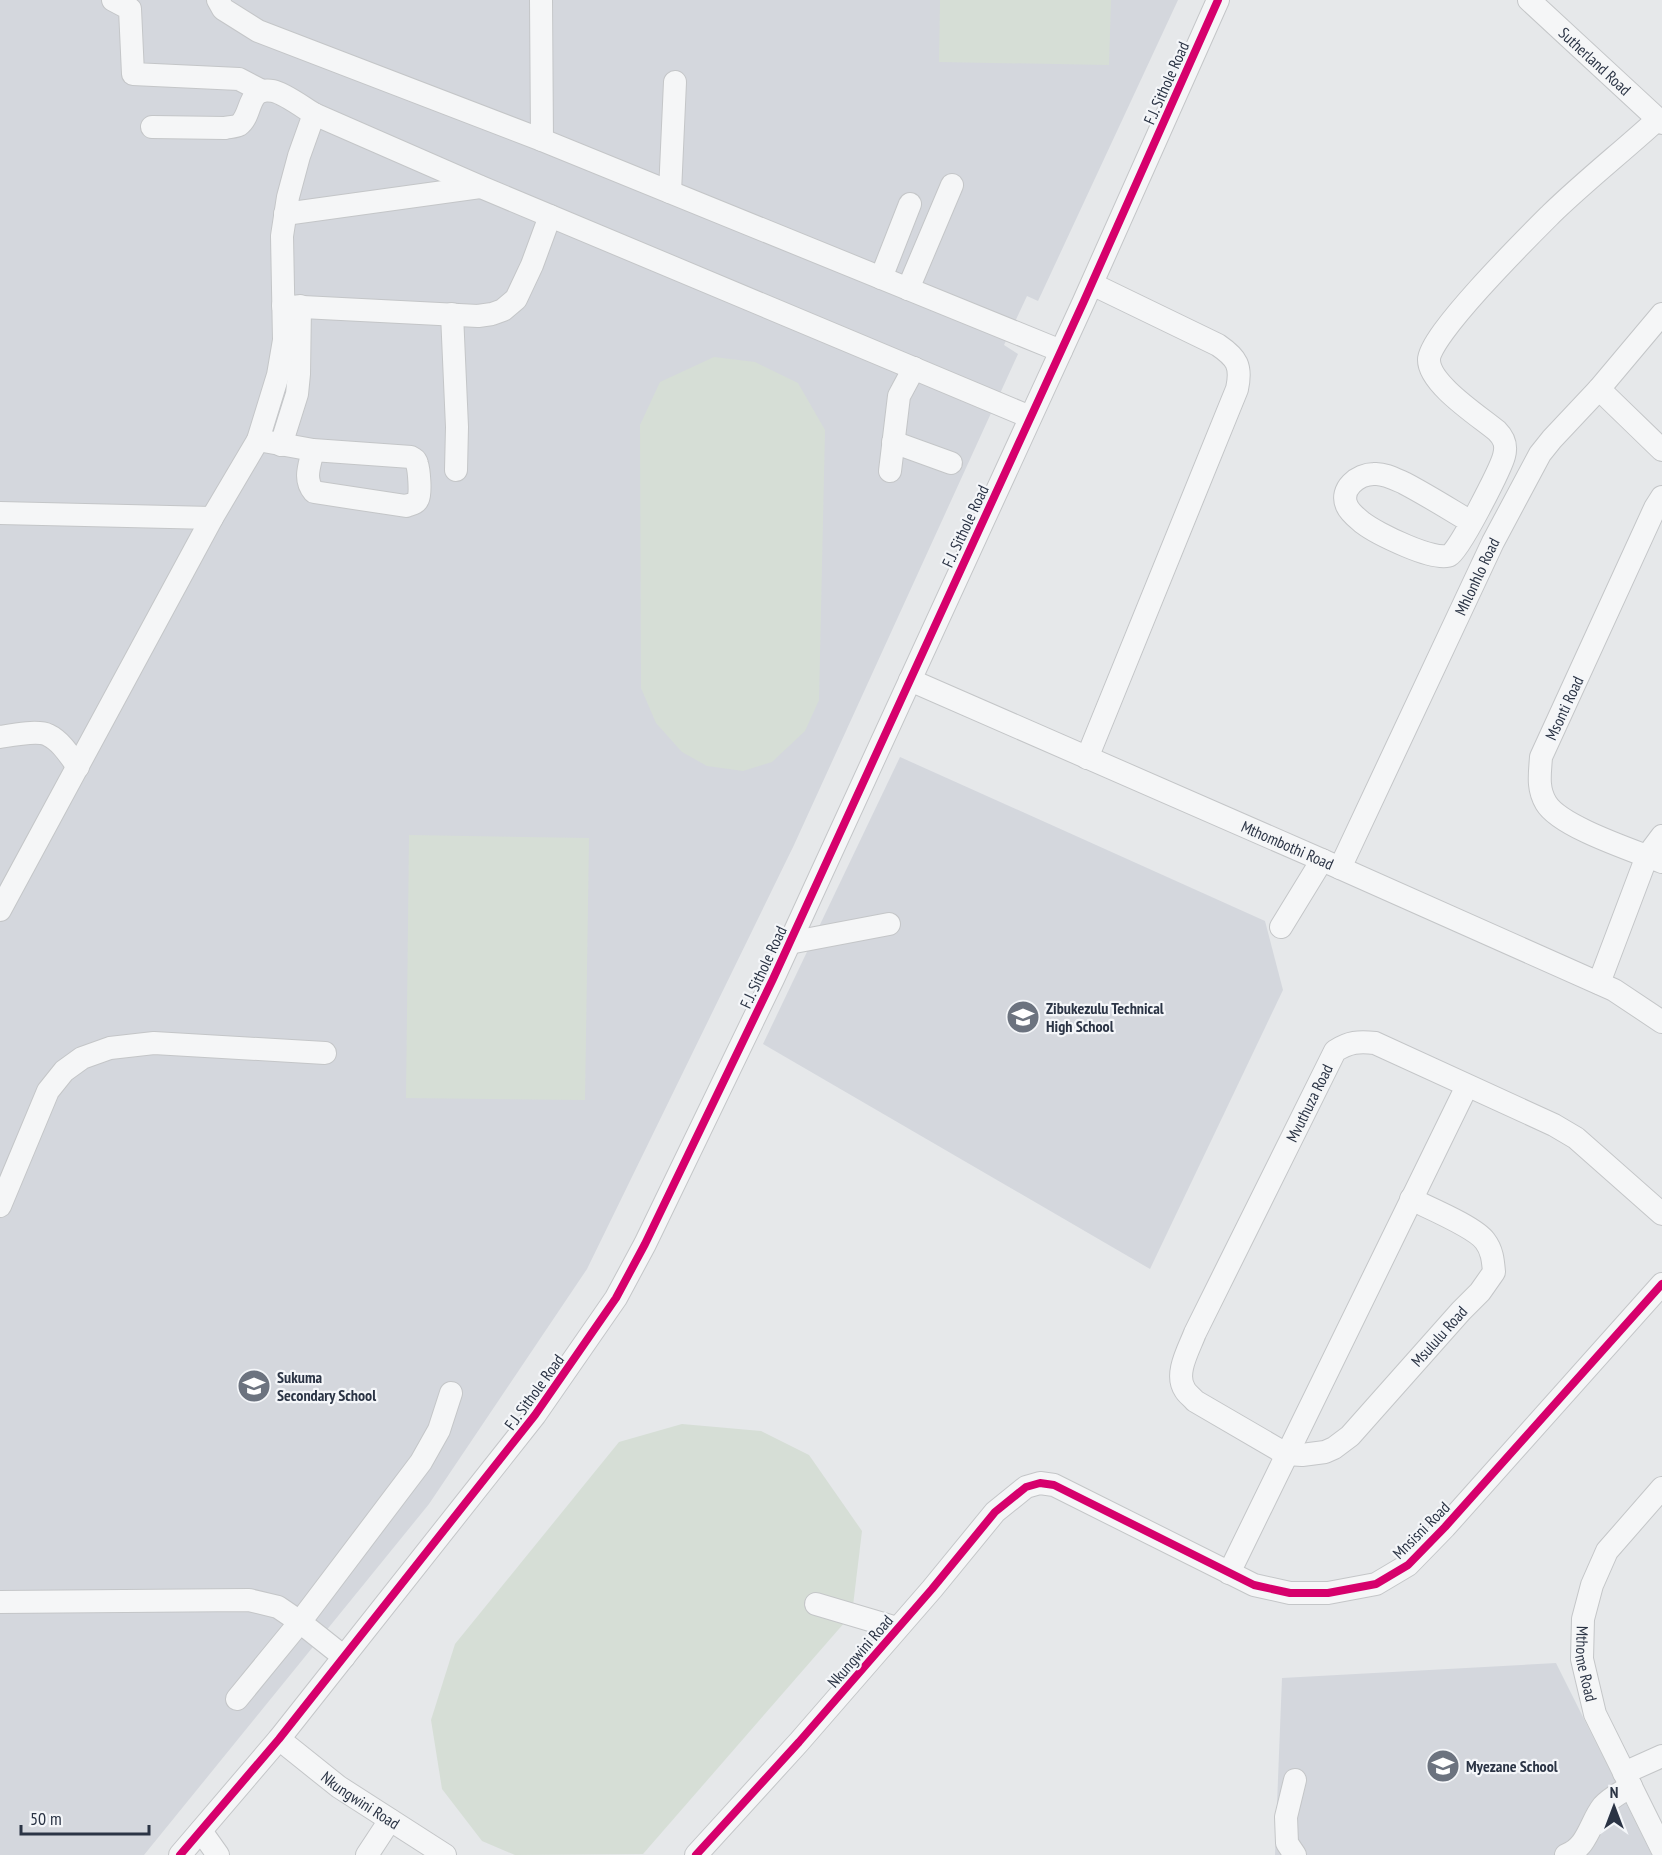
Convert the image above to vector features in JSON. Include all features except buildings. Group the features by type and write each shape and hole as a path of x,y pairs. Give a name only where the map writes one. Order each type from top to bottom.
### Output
{"street":[{"path":"113,0 130,9 133,74 239,80 262,91 274,91 315,114 481,187 1030,417"},
{"path":"218,0 223,9 258,31 542,140 1061,351"},
{"path":"541,0 542,140"},
{"name":"F.J. Sithole Road","path":"180,1855 279,1739 535,1415 616,1298 645,1244 789,944 1092,284 1218,0"},
{"name":"Sutherland Road","path":"1528,0 1660,121"},
{"path":"670,192 675,82"},
{"path":"152,127 225,128 234,126 242,121 251,102 262,91"},
{"path":"280,445 297,394 299,374 282,236 288,197 315,114"},
{"path":"1471,522 1412,487 1390,477 1374,474 1362,477 1353,481 1345,496 1347,506 1353,515 1365,525 1422,553 1439,557 1448,557 1453,554 1471,522 1504,456 1504,438 1439,383 1428,360 1430,349 1454,317 1552,213 1660,121"},
{"path":"908,289 952,185"},
{"path":"285,214 481,187"},
{"path":"881,278 909,204"},
{"path":"292,306 478,316 504,310 516,299 532,265 550,216"},
{"path":"1087,758 1237,389 1240,375 1236,361 1231,354 1218,345 1092,284"},
{"path":"0,910 212,518 258,440 278,375 292,306"},
{"path":"452,314 457,427 456,470"},
{"name":"Mhlonhlo Road","path":"1281,927 1331,864 1493,542 1544,448 1599,389 1662,314"},
{"path":"890,471 899,396 914,368"},
{"path":"1599,389 1662,450"},
{"path":"258,440 313,450 411,457 418,465 418,500 406,506 315,492 309,485 307,477 313,450"},
{"path":"893,442 951,464"},
{"name":"Msonti Road","path":"1654,859 1576,827 1557,815 1546,802 1539,781 1541,757 1662,497"},
{"path":"0,513 212,518"},
{"name":"Mthombothi Road","path":"909,680 1599,983 1614,990 1662,1022"},
{"path":"0,737 47,734 60,744 78,767"},
{"path":"1599,983 1662,836"},
{"path":"789,944 889,924"},
{"name":"Mvuthuza Road","path":"1287,1454 1196,1401 1184,1389 1181,1378 1182,1368 1200,1323 1335,1050 1347,1043 1360,1041 1375,1043 1554,1125 1576,1138 1662,1214"},
{"path":"0,1206 48,1091 64,1071 82,1058 110,1048 154,1043 325,1053"},
{"path":"1229,1573 1467,1086"},
{"name":"Msululu Road","path":"1287,1454 1325,1452 1335,1448 1350,1436 1480,1292 1494,1272 1492,1254 1484,1239 1468,1228 1412,1199"},
{"name":"Mnsisni Road","path":"1054,1485 1254,1585 1290,1593 1328,1593 1376,1584 1408,1565 1445,1527 1662,1284"},
{"path":"237,1699 300,1622 421,1462 439,1430 451,1392"},
{"name":"Nkungwini Road","path":"696,1855 799,1742 995,1512 1026,1487 1040,1483 1054,1485"},
{"name":"Mthome Road","path":"1662,1488 1607,1551 1592,1585 1583,1619 1582,1659 1595,1714 1662,1849"},
{"path":"0,1602 249,1600 278,1607 344,1657"},
{"path":"816,1604 897,1628"},
{"name":"Nkungwini Road","path":"279,1739 339,1787 445,1855"},
{"path":"1566,1855 1575,1852 1590,1832 1604,1805 1627,1780 1662,1756"},
{"path":"1295,1780 1286,1817 1287,1843 1295,1855"},
{"path":"367,1855 390,1820"},
{"path":"201,1831 218,1855"}],"shaded area":[{"path":"0,0 1178,0 1038,301 1027,296 1004,345 1018,354 794,845 587,1269 429,1504 144,1855 0,1855"},
{"path":"940,0 1111,0 1109,65 939,62"},
{"path":"714,357 755,362 798,383 825,430 819,700 805,731 772,762 743,771 707,766 682,752 656,723 641,688 640,425 660,382"},
{"name":"Zibukezulu Technical High School","path":"900,757 1265,921 1283,990 1150,1269 763,1044"},
{"path":"409,835 589,838 585,1100 406,1098"},
{"path":"682,1424 761,1431 809,1455 862,1531 852,1614 643,1854 515,1855 482,1841 442,1789 431,1720 455,1644 619,1442"},
{"name":"Myezane School","path":"1556,1663 1652,1855 1275,1855 1282,1678"}],"cycle path":[{"path":"180,1855 279,1739 535,1415 616,1298 645,1244 773,979 1084,301 1218,0"},
{"path":"696,1855 799,1742 932,1589 995,1512 1026,1487 1040,1483 1054,1485 1254,1585 1290,1593 1328,1593 1376,1584 1408,1565 1445,1527 1662,1284"}],"place":[{"name":"Zibukezulu Technical High School","path":"1023,1017"},
{"name":"Sukuma Secondary School","path":"254,1386"},
{"name":"Myezane School","path":"1443,1766"}]}
